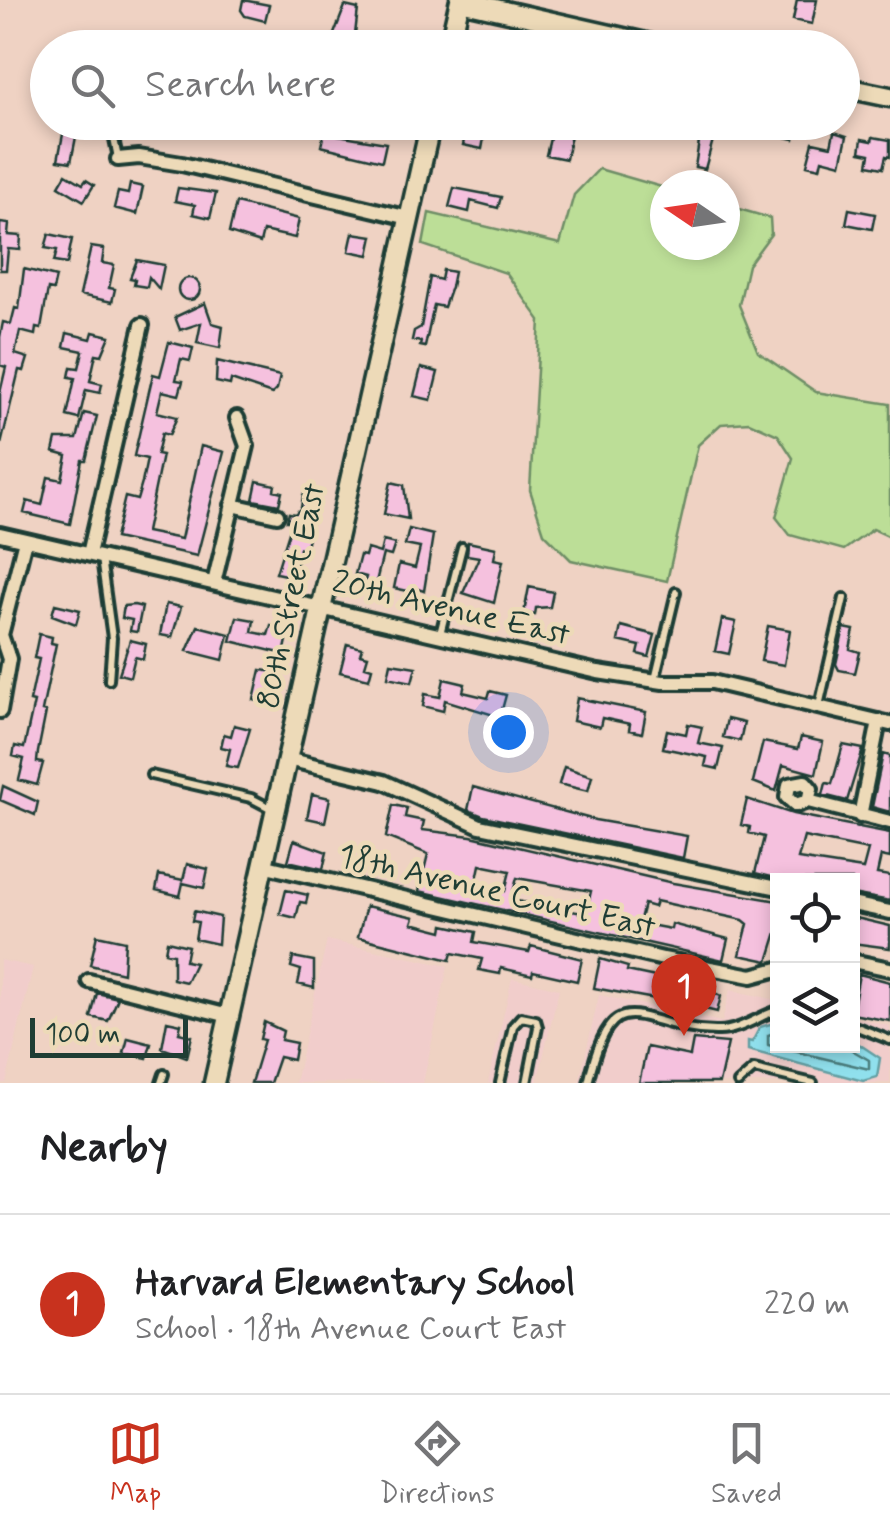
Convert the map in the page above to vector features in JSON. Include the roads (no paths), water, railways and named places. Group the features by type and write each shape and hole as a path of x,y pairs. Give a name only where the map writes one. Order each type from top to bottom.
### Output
{"street":[{"path":"453,30 460,0 590,30"},
{"path":"860,91 890,98"},
{"name":"80th Street East","path":"214,1083 428,140"},
{"path":"118,159 139,157 182,164 410,218"},
{"path":"95,555 142,325"},
{"path":"214,583 247,446 237,418"},
{"path":"232,505 277,515"},
{"name":"20th Avenue East","path":"0,534 654,681 712,682 884,723"},
{"path":"0,711 10,659 0,635 24,540"},
{"path":"860,816 884,723"},
{"path":"287,759 384,782 460,820 770,886"},
{"path":"808,802 890,822"},
{"name":"18th Avenue Court East","path":"262,865 681,962 752,976 770,971"},
{"path":"860,906 890,912"},
{"path":"860,963 890,969"},
{"path":"89,980 228,1016"}],"lane":[{"path":"114,140 118,159"},
{"path":"440,634 462,547"},
{"path":"95,555 112,638 110,680"},
{"path":"654,681 676,592"},
{"path":"818,707 844,598"},
{"path":"151,774 251,798 275,810"},
{"path":"588,1083 601,1033 618,1018 638,1014 716,1032 770,1013"},
{"path":"500,1083 512,1026 521,1017 536,1020 538,1027 527,1083"},
{"path":"860,1028 890,1040"},
{"path":"738,1083 754,1069 813,1083"},
{"path":"161,1083 164,1074"}],"water":[{"path":"770,1024 770,1053 860,1053 860,1045 880,1058 877,1077 863,1081 748,1050 748,1041 752,1042 760,1027"}],"place":[{"name":"Harvard Elementary School","path":"684,1036"}]}
